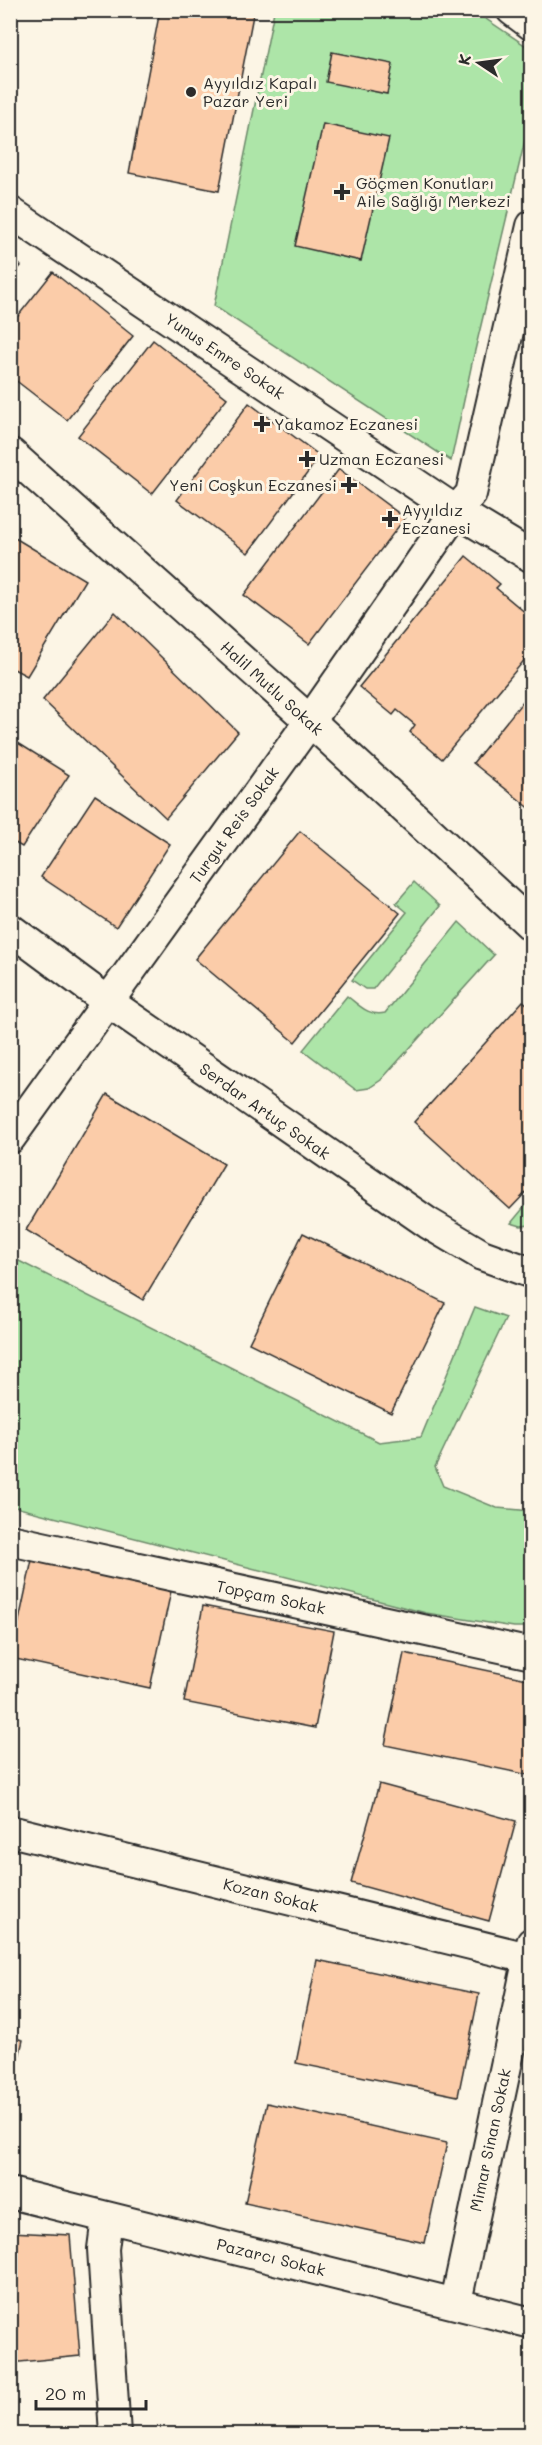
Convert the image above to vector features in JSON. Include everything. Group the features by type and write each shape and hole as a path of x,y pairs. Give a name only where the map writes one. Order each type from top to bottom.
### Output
{"street":[{"path":"512,10 531,25"},
{"name":"Yunus Emre Sokak","path":"10,212 456,511 531,557"},
{"name":"Turgut Reis Sokak","path":"10,1138 310,721 456,511 471,494 531,226"},
{"name":"Halil Mutlu Sokak","path":"10,453 310,721 531,926"},
{"name":"Serdar Artuç Sokak","path":"10,929 107,1002 452,1239 482,1255 531,1273"},
{"name":"Topçam Sokak","path":"10,1540 531,1654"},
{"name":"Kozan Sokak","path":"10,1832 530,1954"},
{"name":"Mimar Sinan Sokak","path":"456,2302 530,1954"},
{"name":"Pazarcı Sokak","path":"10,2193 531,2322"},
{"path":"107,2218 103,2249 115,2434"}],"green space":[{"name":"Göçmen Konutları Aile Sağlığı Merkezi","path":"274,11 474,11 532,50 531,115 451,461 214,306"},
{"path":"414,882 440,906 373,989 365,989 352,980 407,912 396,903"},
{"path":"459,922 494,955 381,1080 369,1088 356,1090 303,1050 347,996 369,1012 385,1013"},
{"path":"531,1199 531,1225 521,1226 511,1223"},
{"path":"11,1257 379,1442 421,1437 475,1307 506,1318 435,1467 443,1486 497,1508 531,1511 531,1627 514,1627 426,1613 11,1506"}],"building":[{"name":"Ayyıldız Kapalı Pazar Yeri","path":"160,10 254,10 219,191 129,173"},
{"path":"332,52 393,64 387,94 326,82"},
{"name":"Göçmen Konutları Aile Sağlığı Merkezi","path":"323,124 389,138 361,261 295,246"},
{"path":"10,256 21,266 10,277"},
{"path":"53,272 133,336 67,420 10,376 10,326"},
{"path":"153,340 227,398 152,494 78,436"},
{"path":"249,403 320,456 248,553 177,500"},
{"path":"339,469 405,518 309,644 244,595"},
{"path":"10,535 85,580 27,676 10,667"},
{"path":"466,556 500,584 496,588 527,614 532,609 532,651 442,759 410,732 415,725 397,710 393,715 359,687"},
{"path":"115,612 238,732 166,818 43,700"},
{"path":"532,690 532,810 473,763"},
{"path":"18,743 69,775 22,847 10,840 10,755"},
{"path":"95,795 170,844 116,927 41,877"},
{"path":"300,831 400,913 295,1042 195,959"},
{"path":"523,1001 532,1008 532,1186 510,1209 414,1122"},
{"path":"107,1094 224,1164 143,1300 26,1230"},
{"path":"303,1233 445,1303 391,1413 249,1343"},
{"path":"32,1560 171,1591 150,1688 11,1658"},
{"path":"203,1606 334,1631 315,1728 184,1702"},
{"path":"404,1653 532,1680 532,1761 529,1775 385,1745"},
{"path":"379,1784 516,1821 489,1921 351,1883"},
{"path":"317,1960 479,1994 458,2096 296,2063"},
{"path":"10,2037 23,2040 10,2095"},
{"path":"267,2103 447,2143 425,2243 245,2203"},
{"path":"10,2232 70,2235 80,2356 10,2363"}],"place":[{"name":"Ayyıldız Kapalı Pazar Yeri","path":"191,92"},
{"name":"Göçmen Konutları Aile Sağlığı Merkezi","path":"342,192"},
{"name":"Yakamoz Eczanesi","path":"262,424"},
{"name":"Uzman Eczanesi","path":"307,459"},
{"name":"Yeni Coşkun Eczanesi","path":"349,485"},
{"name":"Ayyıldız Eczanesi","path":"390,519"}]}
